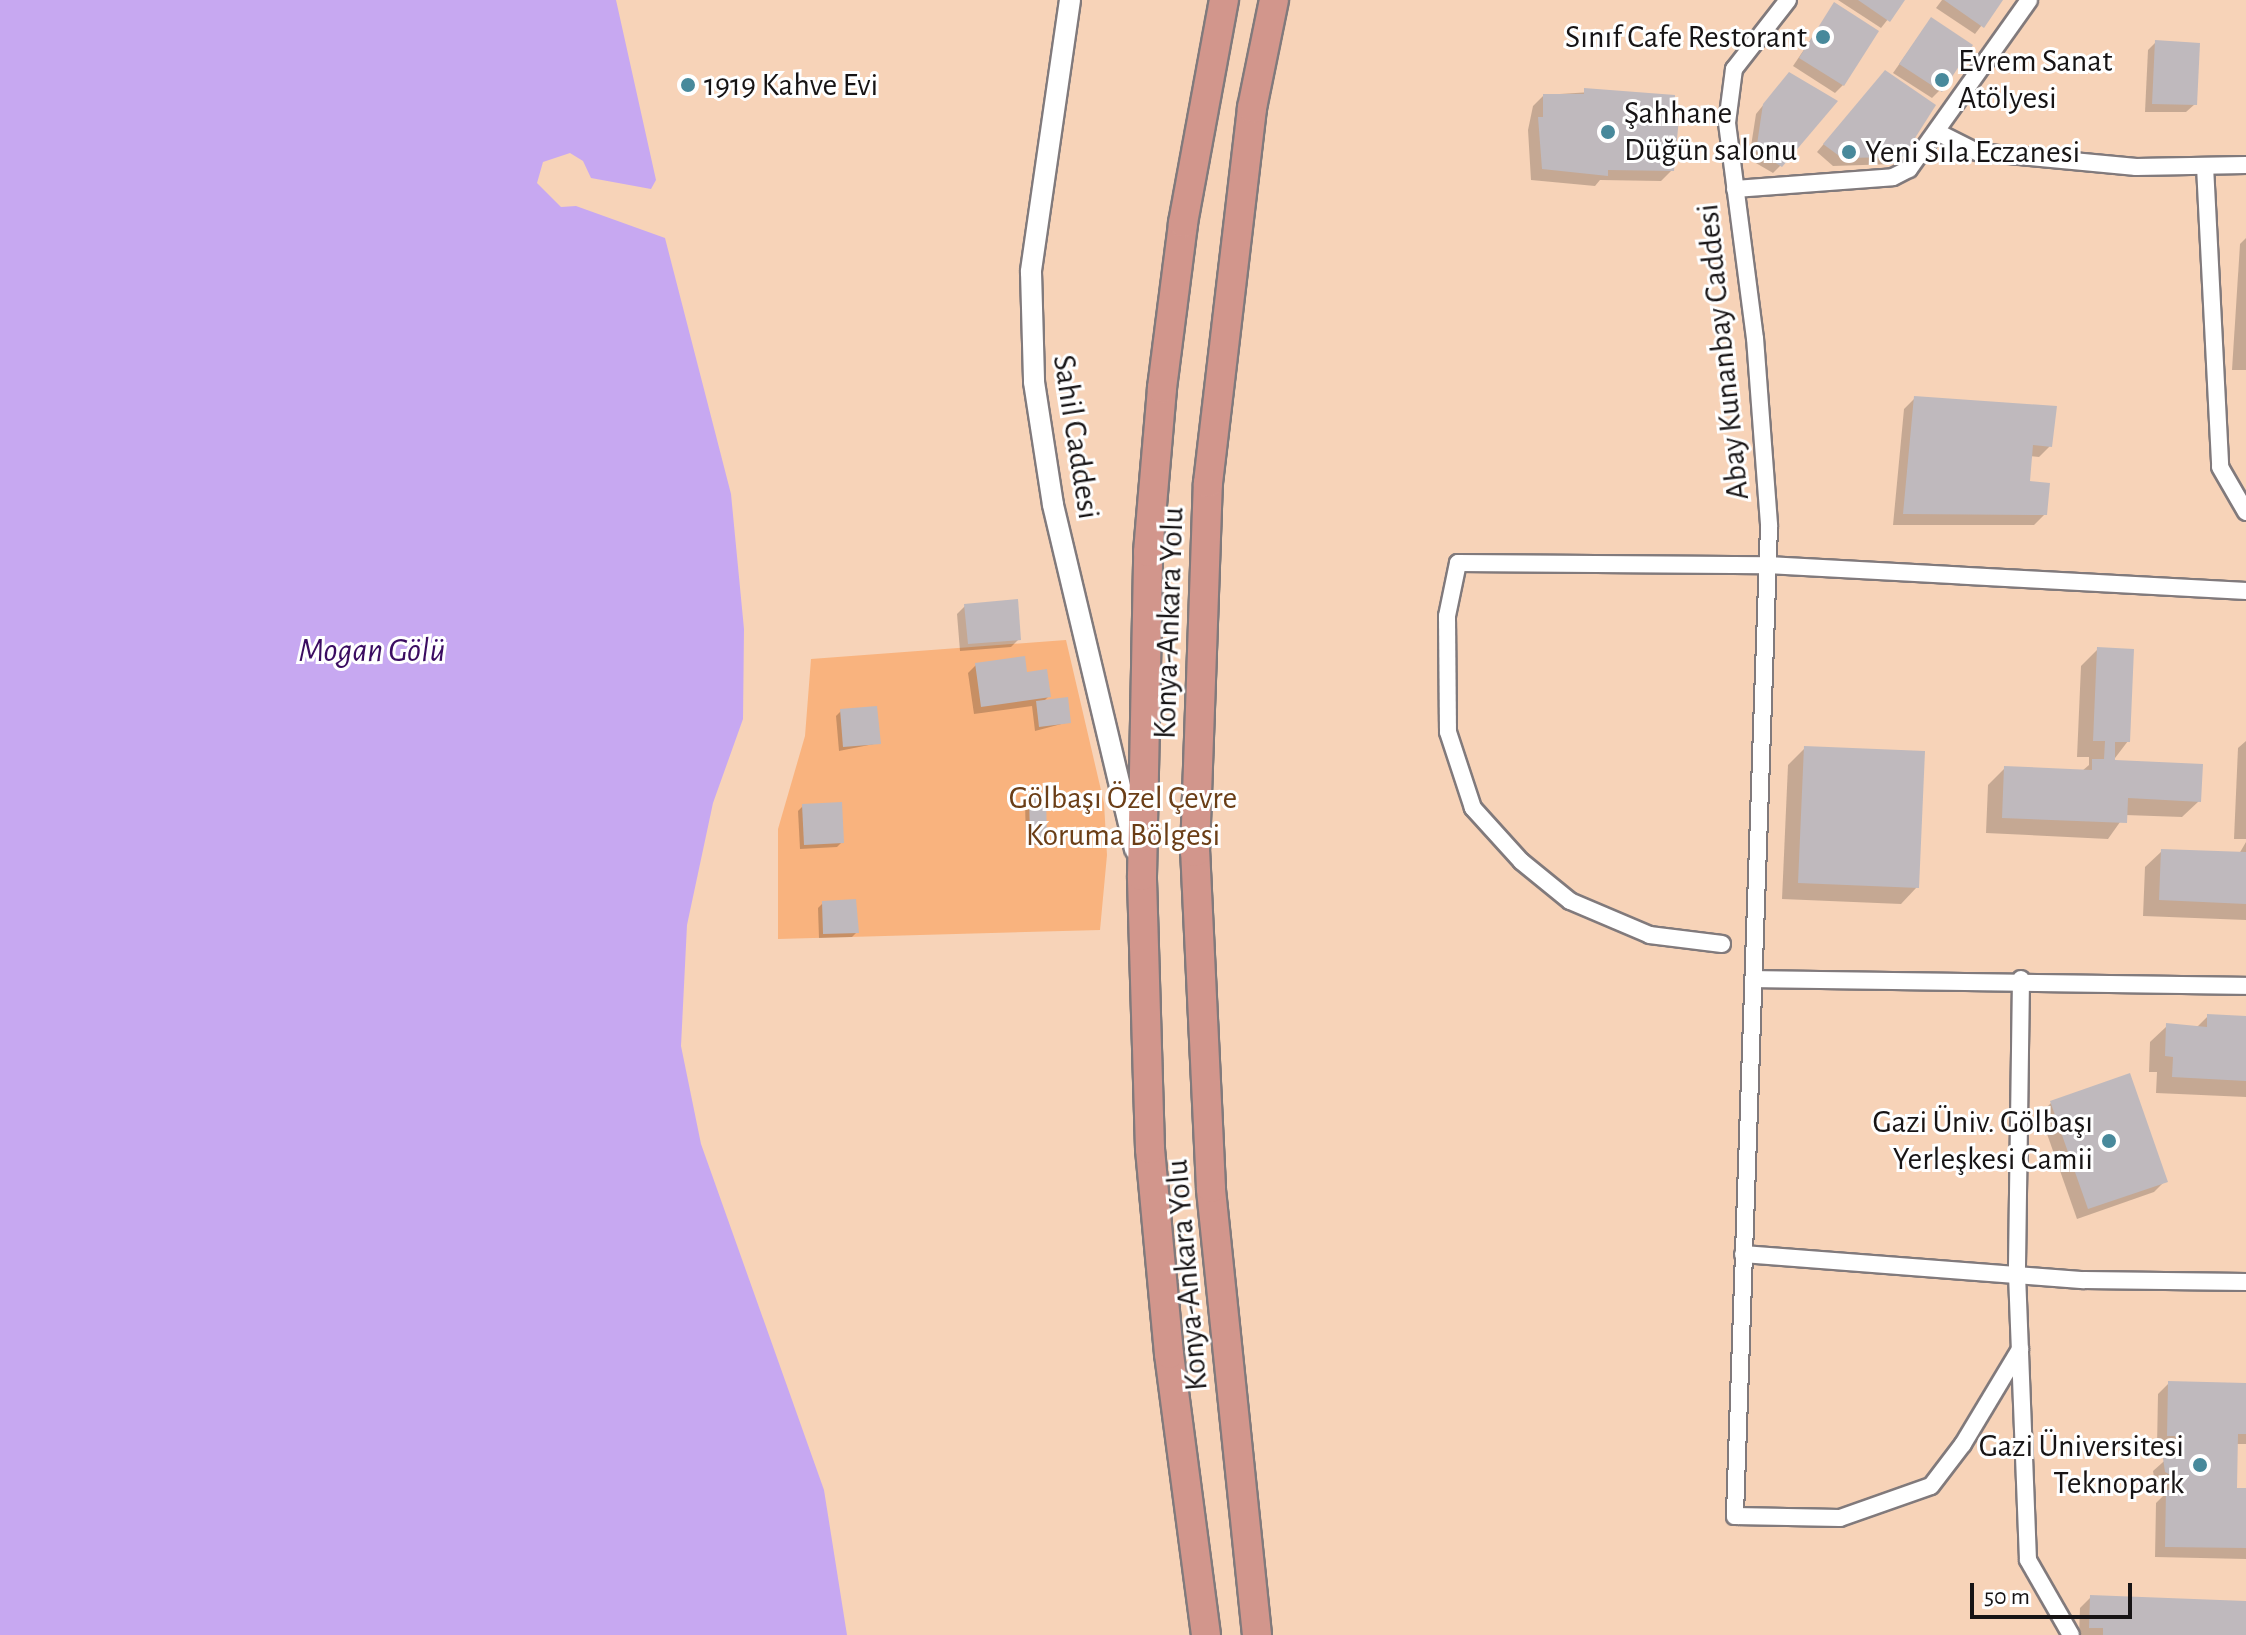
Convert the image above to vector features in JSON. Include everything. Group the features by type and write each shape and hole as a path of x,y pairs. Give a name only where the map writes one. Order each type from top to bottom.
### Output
{"highway":[{"path":"1206,1635 1169,1354 1150,1149 1142,876 1148,552 1162,388 1183,223 1224,0"},
{"name":"Konya-Ankara Yolu","path":"1257,1635 1211,1188 1195,852 1208,483 1252,108 1274,0"}],"street":[{"name":"Sahil Caddesi","path":"1070,0 1031,272 1034,382 1053,505 1142,876"},
{"name":"Abay Kunanbay Caddesi","path":"1788,0 1734,69 1727,123 1755,338 1769,526 1756,979 1735,1516 1840,1518 1931,1486 1963,1444 2020,1349"},
{"path":"1735,189 1893,177 1909,169 2029,0"},
{"path":"1937,132 1977,152 2136,167 2246,165"},
{"path":"2205,166 2220,467 2246,512"},
{"path":"1722,944 1650,935 1570,901 1521,861 1473,808 1448,732 1447,616 1458,563 1767,565 2246,591"},
{"path":"1756,979 2021,979 2246,986"},
{"path":"2021,979 2017,1274 2028,1560 2071,1635"},
{"path":"1743,1254 2017,1274 2246,1282"}],"green space":[{"name":"Gölbaşı Özel Çevre Koruma Bölgesi","path":"0,0 2246,0 2246,1635 0,1635"}],"shaded area":[{"path":"1066,640 1104,803 1107,855 1100,930 778,939 778,829 805,736 811,659"}],"water":[{"name":"Mogan Gölü","path":"0,0 616,0 656,180 651,189 591,178 583,161 570,153 543,162 537,183 561,207 576,206 665,238 731,494 744,629 743,719 713,803 687,925 681,1046 701,1144 824,1490 847,1635 0,1635"}],"building":[{"path":"1858,0 1905,0 1890,22"},
{"path":"1944,0 2003,0 1984,28"},
{"path":"1834,2 1879,31 1844,86 1799,58"},
{"path":"1931,17 1973,45 1942,92 1899,64"},
{"path":"2155,40 2200,43 2197,105 2152,104"},
{"path":"1885,70 1936,105 1903,157 1842,158 1823,144"},
{"path":"1789,72 1838,101 1782,167 1756,151 1763,104"},
{"name":"Şahhane Düğün salonu","path":"1584,88 1675,95 1674,118 1679,118 1674,171 1608,170 1608,176 1542,169 1538,117 1543,117 1543,94 1584,94"},
{"path":"1914,396 2057,406 2052,447 2033,445 2030,481 2050,483 2047,515 1903,514"},
{"path":"1018,599 1021,640 968,644 964,604"},
{"path":"2097,647 2134,649 2130,742 2115,742 2115,760 2203,764 2201,802 2128,798 2127,823 2002,818 2004,766 2092,770 2092,759 2104,759 2105,741 2093,741"},
{"path":"1025,656 1027,672 1047,669 1051,697 981,707 975,663"},
{"path":"1068,697 1071,723 1039,727 1036,701"},
{"path":"877,706 881,744 843,747 840,709"},
{"path":"1804,746 1925,751 1919,888 1798,883"},
{"path":"1046,793 1047,841 1030,841 1029,794"},
{"path":"842,802 844,843 804,845 802,804"},
{"path":"2161,849 2246,852 2246,904 2159,900"},
{"path":"856,899 859,933 823,934 822,901"},
{"path":"2207,1014 2246,1016 2246,1081 2172,1077 2173,1057 2165,1056 2166,1023 2207,1027"},
{"name":"Gazi Üniv. Gölbaşı Yerleşkesi Camii","path":"2130,1073 2168,1182 2088,1209 2050,1101"},
{"name":"Gazi Üniversitesi Teknopark","path":"2168,1381 2246,1383 2246,1434 2238,1434 2237,1488 2246,1488 2246,1548 2165,1547 2166,1490 2180,1490 2181,1481 2165,1472 2163,1458 2182,1445 2182,1436 2167,1436"},
{"name":"Gazi Üniversitesi Teknopark","path":"2090,1595 2246,1601 2246,1635 2103,1635 2103,1628 2089,1628"}],"place":[{"name":"Sınıf Cafe Restorant","path":"1823,37"},
{"name":"Evrem Sanat Atölyesi","path":"1942,80"},
{"name":"1919 Kahve Evi","path":"688,85"},
{"name":"Şahhane Düğün salonu","path":"1608,132"},
{"name":"Yeni Sıla Eczanesi","path":"1849,152"},
{"name":"Gazi Üniv. Gölbaşı Yerleşkesi Camii","path":"2109,1141"},
{"name":"Gazi Üniversitesi Teknopark","path":"2200,1465"}]}
